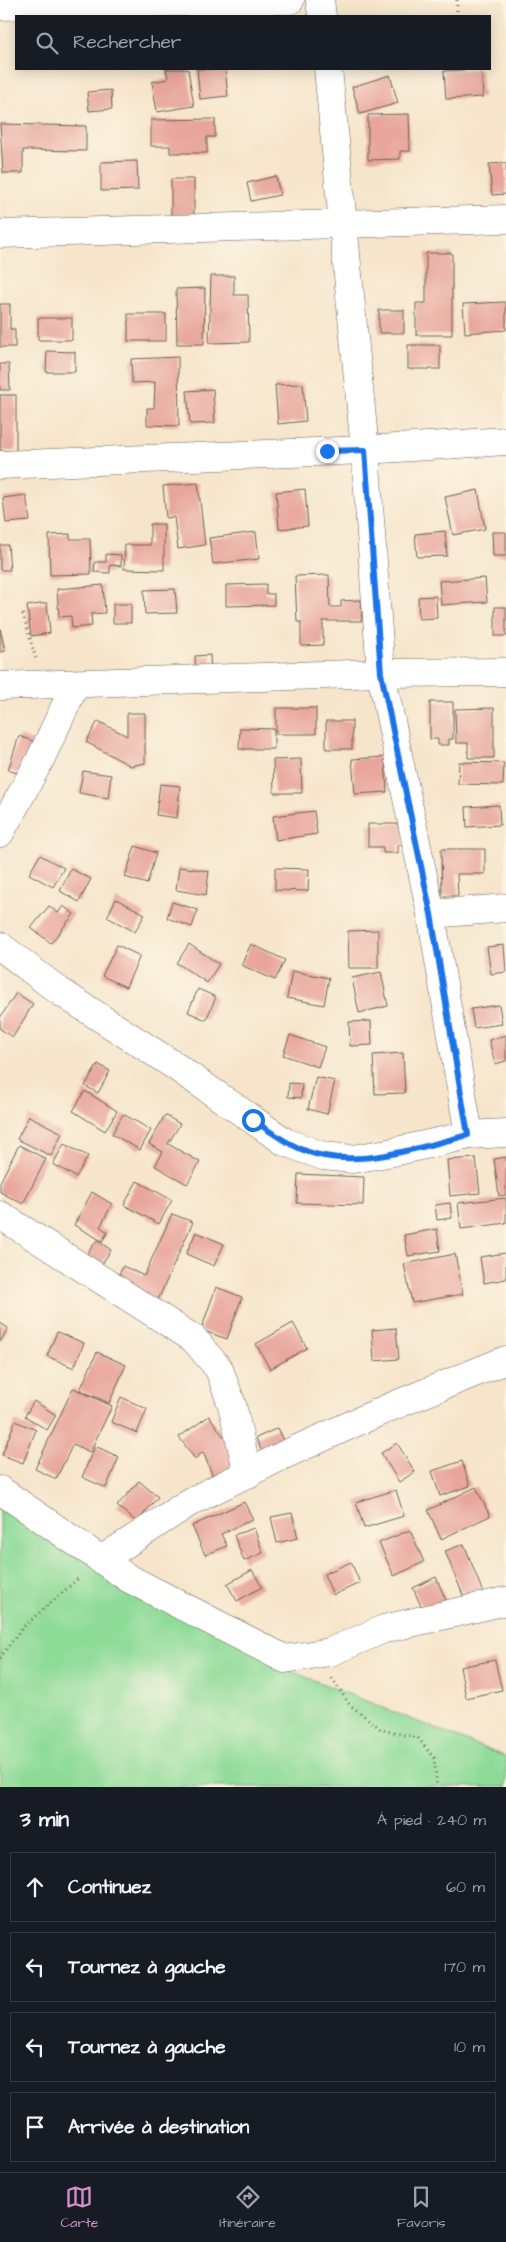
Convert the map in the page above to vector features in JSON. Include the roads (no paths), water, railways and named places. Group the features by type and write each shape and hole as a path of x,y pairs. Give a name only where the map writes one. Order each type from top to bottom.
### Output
{"street":[{"path":"0,6 290,0"},
{"path":"320,0 322,15"},
{"path":"328,70 339,163 343,225 365,450 381,673 431,914 468,1135"},
{"path":"0,234 506,219"},
{"path":"0,465 365,450 506,441"},
{"path":"0,686 75,685 381,673 506,672"},
{"path":"0,832 40,760 75,685"},
{"path":"431,914 506,908"},
{"path":"0,946 59,991 285,1142 323,1156 353,1159 425,1146 468,1135 506,1132"},
{"path":"0,1215 194,1339 219,1369 232,1405 248,1474"},
{"path":"101,1560 190,1502 388,1408 506,1360"},
{"path":"0,1490 128,1578 285,1659 330,1652 384,1629 506,1601"}]}
